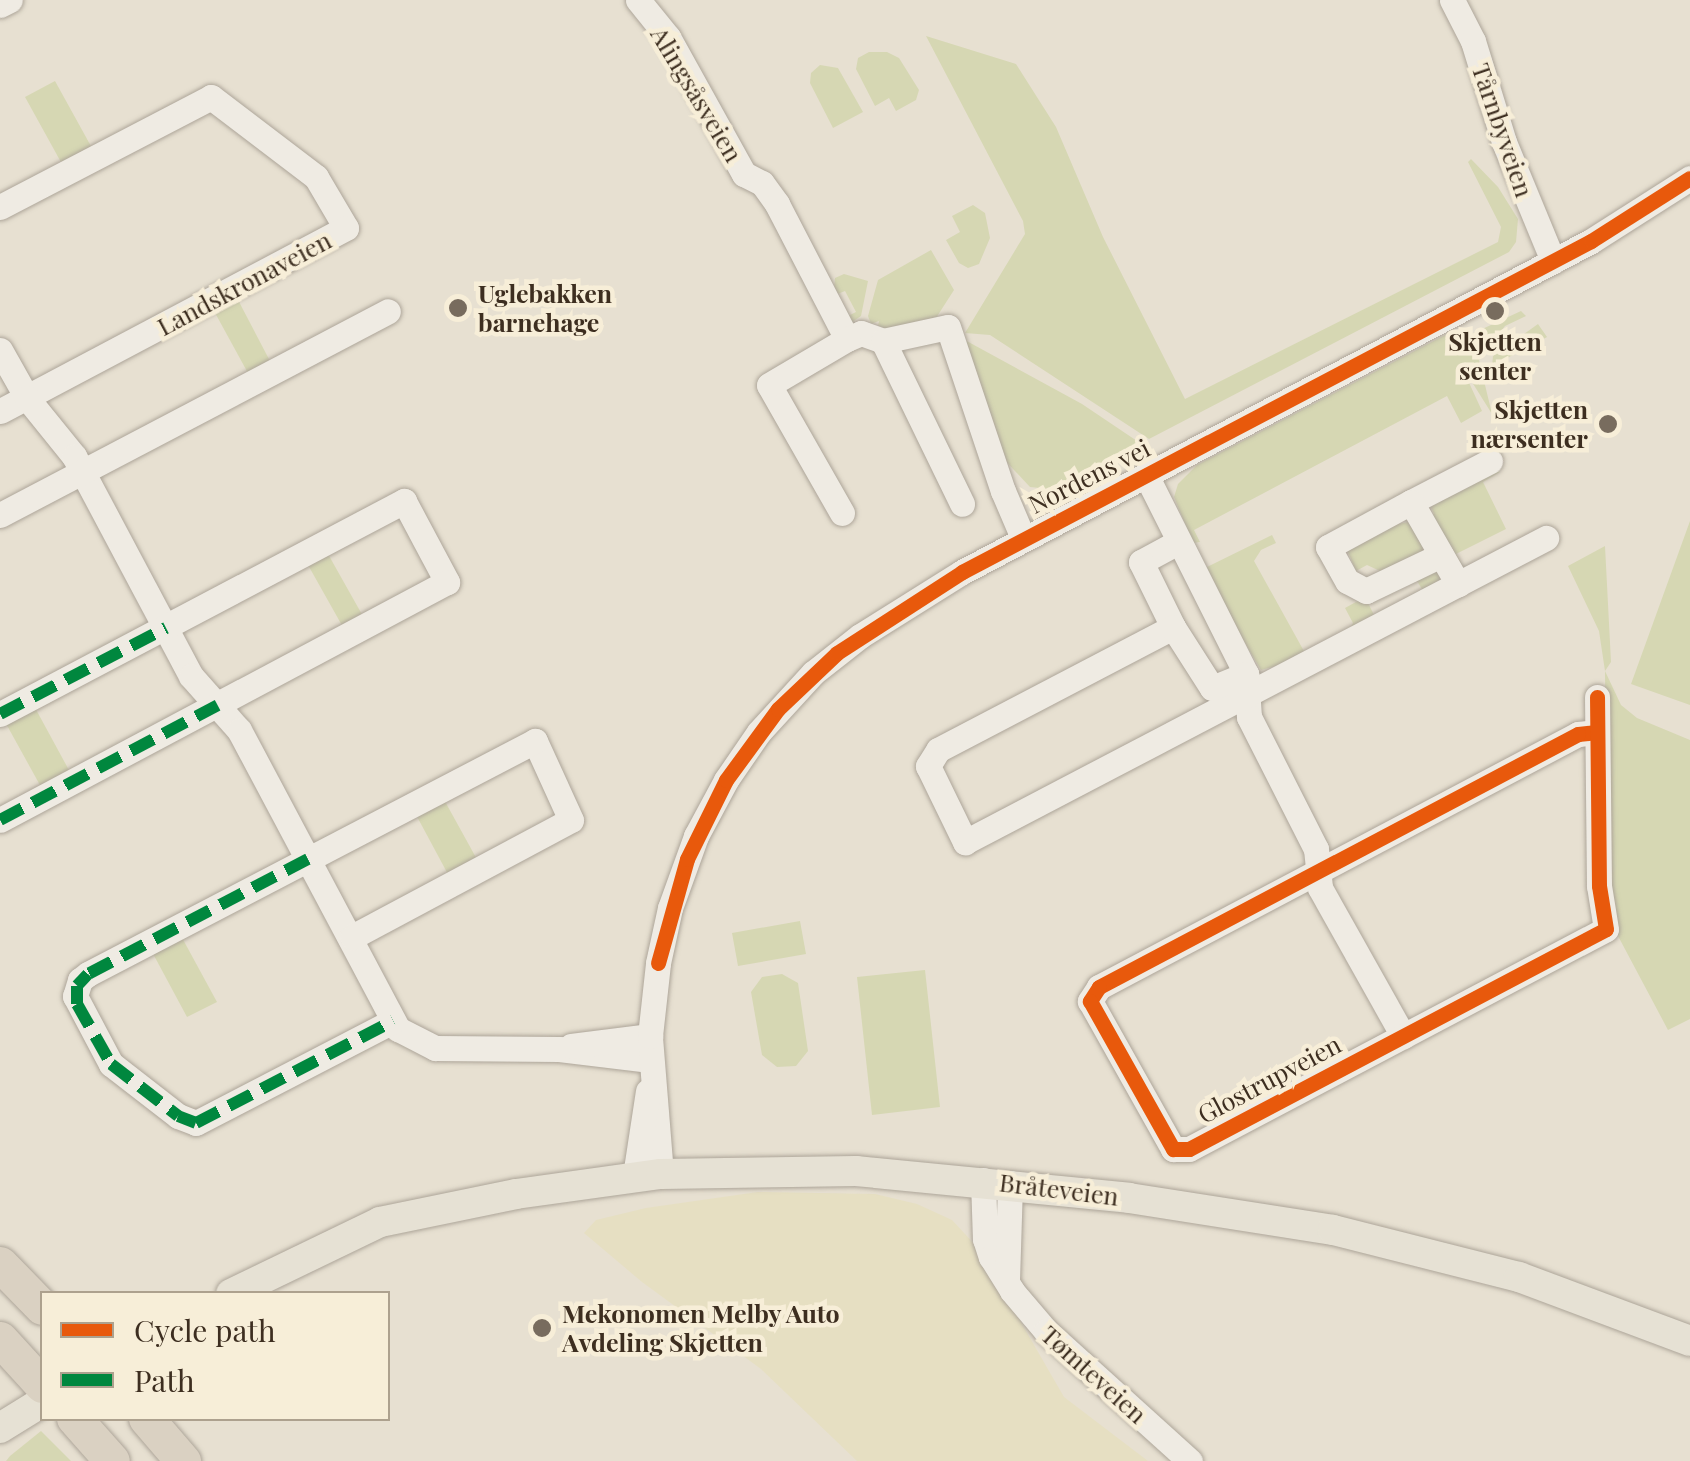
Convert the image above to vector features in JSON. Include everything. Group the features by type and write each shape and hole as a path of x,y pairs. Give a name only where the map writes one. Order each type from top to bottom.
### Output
{"highway":[{"path":"0,1264 40,1306"},
{"path":"77,1421 106,1454"},
{"path":"149,1421 183,1461"}],"main road":[{"name":"Bråteveien","path":"237,1291 380,1222 516,1194 648,1175 840,1170 996,1182 1220,1211 1404,1245 1552,1287 1690,1341"},
{"path":"0,1428 40,1403"}],"street":[{"path":"0,5 10,0"},
{"name":"Alingsåsveien","path":"638,0 668,37 744,174 762,183 778,204 847,339"},
{"name":"Tårnbyveien","path":"1452,0 1473,41 1504,142 1553,260"},
{"name":"Landskronaveien","path":"0,207 211,97 316,176 346,228 0,411"},
{"name":"Nordens vei","path":"648,1175 650,1059 658,963 687,859 726,780 778,709 838,653 926,593 1553,260 1690,178"},
{"path":"0,514 388,311"},
{"path":"842,513 769,386 861,333 883,341 948,326 1003,491 1024,538"},
{"path":"883,341 962,504"},
{"path":"0,350 27,398 82,473 191,676 240,730 393,1021 404,1035 435,1048 559,1050 650,1059"},
{"path":"1441,555 1366,591 1347,582 1328,546 1490,461"},
{"path":"1146,475 1247,683 1249,717 1316,849 1320,888 1403,1036"},
{"path":"0,714 404,501 447,582 0,820"},
{"path":"1411,502 1458,584"},
{"path":"1173,627 938,750 928,766 965,842 1247,683 1546,538"},
{"path":"1178,542 1142,562 1173,627 1212,688 1247,683"},
{"name":"Glostrupveien","path":"1597,697 1598,886 1606,930 1190,1149 1173,1149 1090,1001 1108,980 1578,734 1597,732"},
{"path":"352,937 571,820 535,741 88,974 77,986 77,1004 110,1064 178,1116 196,1123 393,1021"},
{"name":"Tømteveien","path":"996,1182 1007,1280 1046,1332 1190,1461"}],"shaded area":[{"path":"758,1192 875,1194 917,1204 952,1220 978,1248 1064,1397 1148,1461 857,1461 761,1369 642,1282 584,1233 596,1220 646,1208"}],"green space":[{"path":"926,36 1016,64 1056,127 1103,237 1185,399 1498,242 1501,227 1468,162 1471,159 1498,187 1518,219 1516,242 1509,252 1149,439 990,335 965,333 1025,234 1023,221"},
{"path":"869,52 887,52 899,58 919,90 916,100 896,111 889,98 875,106 856,69 858,58"},
{"path":"820,65 838,68 863,112 833,128 810,83 811,73"},
{"path":"55,81 92,148 62,164 25,97"},
{"path":"973,205 985,213 990,238 979,264 968,268 959,263 946,240 960,232 952,216"},
{"path":"931,250 954,290 936,318 888,329 878,326 879,321 871,324 868,316 878,280"},
{"path":"844,274 868,281 861,316 852,322 846,317 856,312 845,291 835,295 835,278"},
{"path":"237,298 271,363 249,375 214,311"},
{"path":"1521,311 1526,316 1505,326 1479,360 1492,414 1460,363 1482,411 1461,423 1447,396 1194,530 1200,542 1193,543 1174,497 1178,484 1197,465 1445,335 1450,344"},
{"path":"1538,324 1547,337 1492,366 1493,356"},
{"path":"963,339 1082,404 1140,443 1141,448 1060,490 1030,487 1000,455"},
{"path":"1496,469 1500,472 1483,482 1506,529 1456,554 1467,573 1431,517 1434,514 1430,504"},
{"path":"1690,521 1690,705 1631,684"},
{"path":"1408,522 1419,527 1433,551 1380,571 1367,565 1356,571 1346,547 1385,527"},
{"path":"1272,535 1276,543 1261,550 1254,561 1305,653 1349,630 1353,623 1345,608 1365,597 1374,615 1423,591 1416,579 1393,590 1391,586 1419,571 1437,566 1446,580 1437,590 1302,659 1261,670 1208,580 1207,567"},
{"path":"1605,546 1611,662 1605,671 1599,631 1568,566"},
{"path":"328,554 364,618 344,629 308,565"},
{"path":"1605,671 1621,705 1637,718 1690,740 1690,1019 1668,1030 1618,936 1606,878"},
{"path":"33,704 70,772 41,787 4,720"},
{"path":"442,796 479,863 450,878 414,811"},
{"path":"800,921 806,954 738,966 732,933"},
{"path":"180,934 217,1002 187,1017 151,950"},
{"path":"925,970 940,1107 872,1115 857,977"},
{"path":"782,974 798,983 808,1051 796,1066 777,1067 762,1055 751,992 762,977"},
{"path":"41,1431 71,1461 6,1461 10,1456"}],"marked path":[{"path":"0,714 166,628"},
{"path":"0,820 218,705"},
{"path":"308,859 88,974 77,986 77,1004 111,1064 178,1116 196,1123 393,1021"}],"cycle path":[{"path":"658,963 687,859 726,780 778,709 837,653 962,572 1591,241 1690,178"},
{"path":"1597,697 1599,886 1606,929 1189,1149 1173,1149 1090,1001 1099,987 1578,734 1597,732"}],"place":[{"name":"Uglebakken barnehage","path":"458,308"},
{"name":"Skjetten senter","path":"1495,311"},
{"name":"Skjetten nærsenter","path":"1608,424"},
{"name":"Mekonomen Melby Auto Avdeling Skjetten","path":"542,1328"}]}
